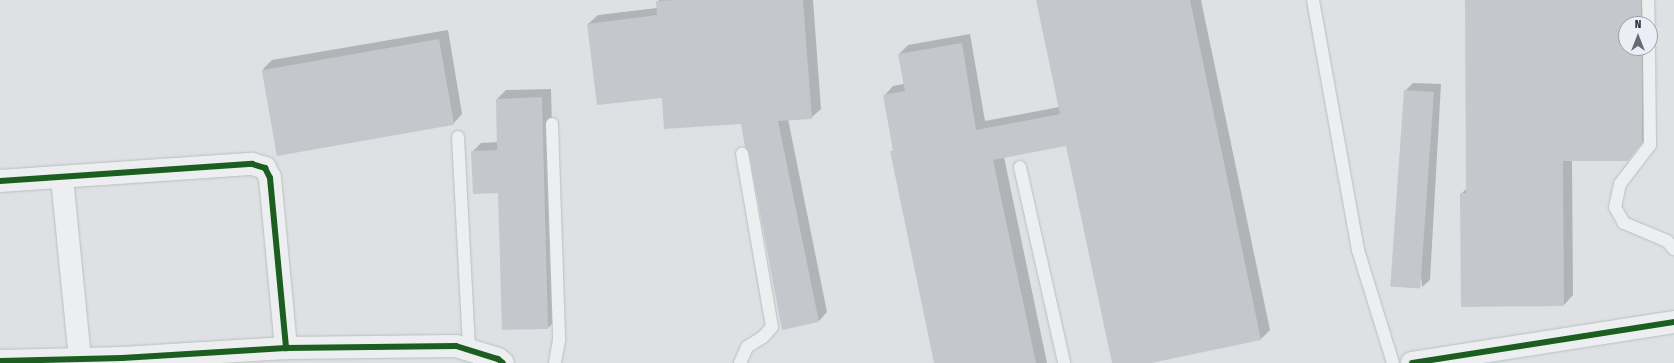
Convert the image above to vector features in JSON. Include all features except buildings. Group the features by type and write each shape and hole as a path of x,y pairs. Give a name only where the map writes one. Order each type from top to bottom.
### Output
{"street":[{"path":"0,181 252,164 265,168 270,178 286,348"},
{"path":"62,178 80,359"},
{"path":"1412,363 1674,322"},
{"path":"0,361 80,359 123,360 286,348 456,346 498,359 503,363"}],"lane":[{"path":"1313,0 1358,250 1393,363"},
{"path":"1648,0 1648,16"},
{"path":"1649,56 1650,145 1620,184 1615,207 1624,223 1667,241 1674,249"},
{"path":"552,124 559,340 555,363"},
{"path":"458,137 469,350"},
{"path":"740,363 747,347 763,337 772,327 742,154"},
{"path":"1020,167 1064,363"}],"cycle path":[{"path":"0,181 252,164 265,168 270,178 286,348"},
{"path":"1412,363 1674,322"},
{"path":"0,361 122,358 286,348 456,346 498,359 503,363"}]}
